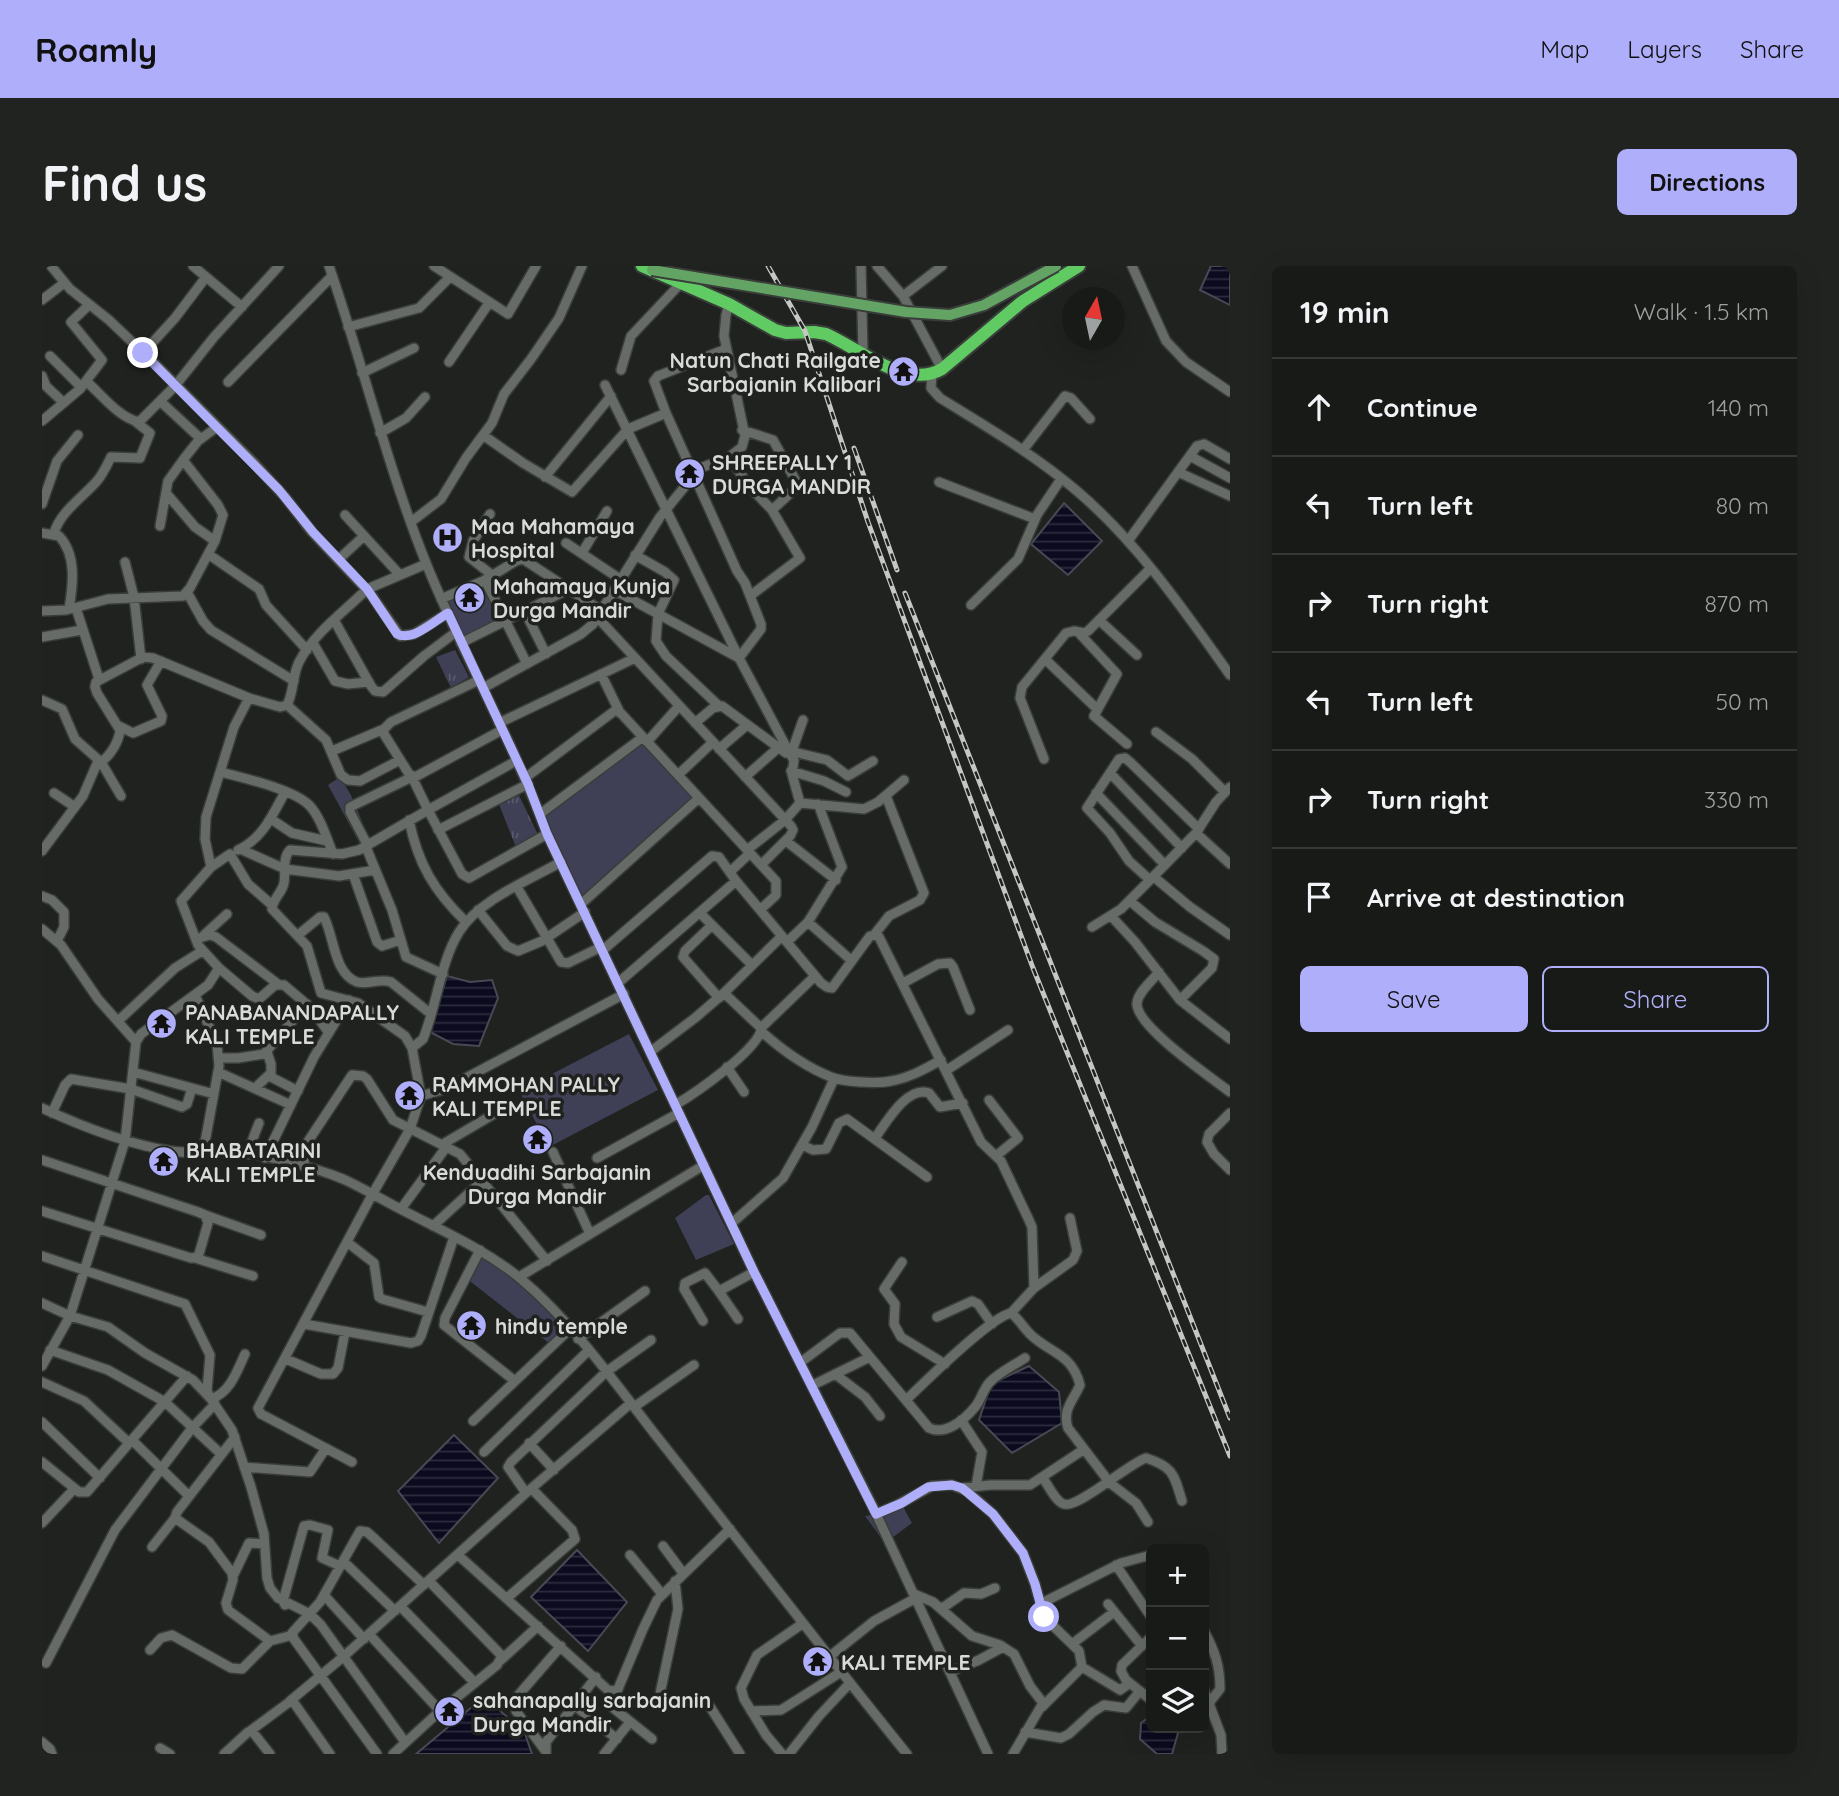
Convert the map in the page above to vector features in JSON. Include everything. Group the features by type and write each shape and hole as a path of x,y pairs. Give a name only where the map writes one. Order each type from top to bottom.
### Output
{"highway":[{"path":"647,268 729,304 775,330 786,333 826,334 906,375 937,372 1058,269 1079,266"}],"main road":[{"path":"647,268 906,312 950,315 984,305 1058,269"}],"street":[{"path":"51,266 64,283 143,353 279,490 313,532 367,589 400,636 414,634 448,613"},
{"path":"193,266 242,307"},
{"path":"136,422 175,386 279,266"},
{"path":"434,266 508,314 536,266"},
{"path":"411,522 441,499 492,423 504,394 559,318 582,266"},
{"path":"861,266 863,353"},
{"path":"877,266 903,296 937,372 931,388 940,398 1023,450 1096,509 1151,568 1230,675"},
{"path":"903,296 942,266"},
{"path":"1132,266 1160,331 1172,349 1186,362 1230,392"},
{"path":"228,382 330,271 380,433 411,522 456,632 526,781 547,834 754,1272 876,1514 988,1754"},
{"path":"143,353 206,277"},
{"path":"348,327 419,308 450,277"},
{"path":"42,300 64,283"},
{"path":"621,370 631,336 681,283"},
{"path":"449,362 489,303"},
{"path":"332,751 384,729 397,719 527,664 581,634 600,614 666,509 694,475 703,467 729,457 739,450 744,442 726,349 724,325 729,304"},
{"path":"42,421 84,384 102,358 71,321 89,305"},
{"path":"362,373 414,348"},
{"path":"726,349 655,378 654,381 666,414 762,627 739,658"},
{"path":"50,356 150,433 140,458 111,457 100,477 64,515 54,533"},
{"path":"42,376 47,386 64,403"},
{"path":"605,385 739,658 790,751 794,760 791,771 800,803"},
{"path":"545,477 611,396"},
{"path":"1023,450 1065,396 1071,398 1090,419"},
{"path":"380,433 406,418 425,397"},
{"path":"160,401 201,439"},
{"path":"483,435 572,492 628,429 666,414"},
{"path":"160,526 171,475 201,439 218,428"},
{"path":"743,429 773,440 797,483 772,510"},
{"path":"42,504 57,461 78,435"},
{"path":"1128,541 1197,446 1204,444 1230,459"},
{"path":"1190,456 1230,478"},
{"path":"729,457 748,486 772,510 800,558 750,596"},
{"path":"42,611 72,609 104,599 176,597 187,592 215,541 223,519 222,510 183,460"},
{"path":"1178,472 1230,496"},
{"path":"971,606 1018,559 1035,519 1061,479"},
{"path":"939,482 1035,519"},
{"path":"166,493 194,527 215,541"},
{"path":"582,553 607,511"},
{"path":"489,514 473,541 469,557 489,577 504,620 527,664"},
{"path":"345,515 400,575"},
{"path":"42,533 54,533 63,539 71,559 72,609 82,629 99,679 96,689 119,726 132,733 161,721 162,716 147,685 161,662"},
{"path":"339,559 364,536"},
{"path":"566,543 620,579"},
{"path":"208,554 258,589 266,605 310,646 335,681 348,684 369,682"},
{"path":"635,555 674,580 658,614 655,637 658,645 694,684 719,706 786,753 790,751 827,760 848,776 873,761"},
{"path":"442,599 523,559 569,589 600,614 635,658 793,830 786,841 761,865"},
{"path":"125,562 134,597 141,659"},
{"path":"287,705 297,666 310,646 334,620 367,589 426,564"},
{"path":"1079,633 1088,631 1151,568"},
{"path":"461,643 569,589"},
{"path":"614,590 739,658"},
{"path":"187,592 211,630 294,681"},
{"path":"524,610 546,653"},
{"path":"334,620 375,691 383,692 456,632"},
{"path":"1099,620 1137,654"},
{"path":"42,637 82,629"},
{"path":"1044,759 1020,692 1066,633 1074,631 1079,633 1117,674 1094,716 1127,744"},
{"path":"99,679 147,657 249,698 280,707 287,705"},
{"path":"443,974 406,957 392,910 350,807 417,777 500,726 635,658"},
{"path":"1045,659 1096,708"},
{"path":"601,674 620,713"},
{"path":"211,867 205,827 234,727 249,698"},
{"path":"42,700 62,709 75,739 100,761 121,796"},
{"path":"287,705 322,737 332,751 341,775 352,782 360,781 400,760"},
{"path":"540,814 645,740 679,706"},
{"path":"695,723 719,706"},
{"path":"438,830 526,781 617,709 776,881 778,891 774,899 760,909"},
{"path":"790,751 803,720"},
{"path":"678,775 747,725"},
{"path":"42,850 83,796 100,761 108,757 119,738 119,726"},
{"path":"384,729 387,740 412,777 462,874 469,878 547,834"},
{"path":"1092,927 1111,916 1152,879 1198,831 1228,790 1156,732"},
{"path":"745,778 778,747"},
{"path":"1230,864 1125,758 1119,759 1088,804 1089,812 1110,833 1129,861 1230,935"},
{"path":"272,905 283,888 286,855 293,849 342,855 367,847 516,761"},
{"path":"791,771 824,781 846,792"},
{"path":"221,772 303,800 312,807 333,854"},
{"path":"1111,773 1182,848"},
{"path":"800,803 864,809 886,796 904,780"},
{"path":"278,984 262,998 256,998 219,968 202,950 181,901 211,867 263,831 285,792"},
{"path":"54,793 75,807"},
{"path":"1096,793 1165,865"},
{"path":"517,887 564,964 602,948 709,857 719,856 736,881 821,983 832,988 865,942 889,916 920,900 923,893 886,796"},
{"path":"478,910 507,946 514,950 548,938 699,798"},
{"path":"730,871 800,803"},
{"path":"650,1052 721,996 751,964 808,922 842,867 818,804"},
{"path":"271,819 288,831 327,841"},
{"path":"410,820 418,854 434,887 466,922"},
{"path":"786,841 836,880"},
{"path":"240,849 285,869 335,875 375,870"},
{"path":"230,854 248,884 272,905 281,919 307,946 321,993 364,1006 402,1034 412,1048 421,1096 410,1129 259,1405 259,1411 352,1462"},
{"path":"412,1048 423,1040 452,947 466,922 478,910 561,862"},
{"path":"353,874 377,942 386,946 401,940"},
{"path":"618,983 736,881"},
{"path":"42,896 52,900 64,912 64,927 57,941"},
{"path":"1129,901 1155,922 1214,960 1212,968 1180,1000"},
{"path":"700,913 751,964"},
{"path":"199,938 227,914"},
{"path":"1111,916 1180,1000 1230,1039"},
{"path":"298,935 320,917 324,917 343,972 361,983 384,980 391,982 431,1014"},
{"path":"808,922 852,961"},
{"path":"712,925 685,951 683,957 721,996 781,1048 834,1079 888,1082 918,1073 941,1060"},
{"path":"42,929 57,941 98,999 136,1042"},
{"path":"199,938 210,935 218,938 278,984 284,985 307,1004 329,1033"},
{"path":"874,935 884,945 981,1142 1004,1168 1032,1227 1034,1288"},
{"path":"118,1021 175,968 202,950"},
{"path":"903,983 938,964 950,963 970,1010"},
{"path":"43,1361 70,1316 125,1141 136,1042 146,1030 208,985 219,968"},
{"path":"1159,972 1138,1000 1138,1009 1144,1020 1160,1038 1230,1092"},
{"path":"597,1158 677,1109 700,1090 757,1039 761,1030 815,975"},
{"path":"421,1096 445,1089 624,994"},
{"path":"195,995 217,1044 219,1058 203,1153"},
{"path":"265,1158 298,1091 349,1000"},
{"path":"219,1058 251,1057 267,1052 307,1004"},
{"path":"947,1070 1008,1030"},
{"path":"256,1088 269,1076 272,1068 267,1052"},
{"path":"727,1067 744,1092"},
{"path":"133,1072 214,1094"},
{"path":"218,1072 291,1105"},
{"path":"303,1167 305,1146 352,1075 363,1076 390,1116 460,1154 547,1261"},
{"path":"269,1076 298,1091"},
{"path":"52,1113 68,1080 76,1079 131,1089 184,1107 192,1088"},
{"path":"732,1223 778,1184 802,1145 834,1079"},
{"path":"875,1138 900,1104 919,1092 929,1093 940,1107 963,1104"},
{"path":"989,1100 1018,1138 996,1156"},
{"path":"401,1209 445,1145 509,1105"},
{"path":"42,1108 125,1141 171,1151 247,1154 339,1178 480,1250 519,1277 537,1293 606,1371 906,1754"},
{"path":"1230,1114 1209,1133 1207,1142 1214,1154 1230,1170"},
{"path":"802,1145 813,1150 826,1149 843,1119 852,1121 927,1177"},
{"path":"247,1154 259,1123"},
{"path":"553,1152 590,1234"},
{"path":"42,1160 261,1235"},
{"path":"519,1277 704,1165"},
{"path":"433,1226 482,1181"},
{"path":"42,1211 253,1276"},
{"path":"195,1258 199,1254 208,1223 205,1215"},
{"path":"906,1400 992,1324 1011,1313 1034,1288 1068,1264 1076,1255 1070,1219"},
{"path":"304,1324 414,1342 421,1336 454,1237"},
{"path":"347,1242 374,1263 379,1297 382,1300 428,1312"},
{"path":"480,1250 445,1318 444,1325 515,1381"},
{"path":"42,1256 184,1304 210,1355 208,1391 234,1437 244,1467 261,1522 267,1578 274,1594 285,1605 310,1614 326,1631 405,1742"},
{"path":"902,1262 884,1289 895,1304 896,1330 906,1342 945,1364"},
{"path":"718,1290 725,1290 754,1272"},
{"path":"703,1321 683,1285 705,1273 738,1318"},
{"path":"578,1339 645,1291"},
{"path":"937,1317 972,1301 978,1304 992,1324"},
{"path":"42,1303 70,1316 108,1327 145,1353 187,1376 213,1401"},
{"path":"1011,1313 1032,1337 1062,1355 1079,1381 1079,1389 1067,1408 1068,1428 1108,1480 1136,1503 1148,1522"},
{"path":"473,1421 570,1329"},
{"path":"801,1363 844,1331 854,1336 932,1430 950,1428 961,1420 974,1408 990,1381 1025,1358"},
{"path":"286,1359 321,1374 333,1374 338,1368 345,1332"},
{"path":"507,1598 575,1539 572,1530 529,1491 508,1467 529,1443 606,1371 651,1340"},
{"path":"50,1350 108,1370 165,1402 221,1454"},
{"path":"484,1452 588,1351"},
{"path":"46,1663 115,1530 213,1401 234,1380 245,1354"},
{"path":"813,1385 870,1357"},
{"path":"224,1754 367,1637 554,1470 633,1405 694,1364"},
{"path":"835,1374 865,1397 880,1416"},
{"path":"43,1463 74,1489 87,1492 187,1376"},
{"path":"42,1381 84,1401 189,1496"},
{"path":"961,1420 982,1452 976,1486"},
{"path":"42,1422 100,1478"},
{"path":"152,1547 234,1437"},
{"path":"529,1443 554,1470"},
{"path":"244,1467 310,1472 326,1448"},
{"path":"962,1488 1037,1483 1083,1450"},
{"path":"1043,1478 1064,1504 1082,1499 1146,1458 1172,1470 1182,1501"},
{"path":"876,1514 902,1503 928,1487 952,1485 962,1488 993,1514 1023,1553 1048,1621 1079,1651 1082,1667 1120,1690 1130,1683"},
{"path":"42,1523 74,1489"},
{"path":"175,1518 209,1542 233,1576"},
{"path":"285,1605 304,1526 328,1530 322,1558 341,1564 398,1609 475,1683"},
{"path":"612,1692 618,1689 643,1629 662,1594 730,1529"},
{"path":"377,1754 293,1635 295,1627 310,1614 324,1595 358,1532 363,1531 375,1539 426,1583 499,1652 502,1656 500,1660"},
{"path":"264,1544 249,1544 233,1576 226,1610 270,1641"},
{"path":"663,1546 683,1573"},
{"path":"458,1555 612,1692 612,1707 652,1739"},
{"path":"630,1555 662,1594"},
{"path":"1040,1604 1116,1565 1146,1557"},
{"path":"1116,1565 1146,1610"},
{"path":"658,1703 678,1609 675,1581"},
{"path":"941,1609 964,1593 981,1594 995,1588"},
{"path":"324,1595 440,1710"},
{"path":"829,1657 874,1621 915,1596 928,1599 972,1636 1003,1647 1018,1658 1025,1676 1042,1701 1042,1707"},
{"path":"1072,1644 1111,1608 1142,1646"},
{"path":"782,1754 751,1711 741,1688 753,1660 763,1648 802,1624"},
{"path":"393,1754 538,1626"},
{"path":"150,1650 161,1638 172,1635 231,1668 242,1669 270,1641 293,1635"},
{"path":"1209,1640 1220,1668 1220,1689 1209,1703 1221,1735 1223,1754"},
{"path":"1146,1642 1122,1665 1122,1675 1146,1696"},
{"path":"545,1752 516,1711 515,1699 561,1646"},
{"path":"950,1672 1003,1647"},
{"path":"1013,1754 1042,1707 1082,1667"},
{"path":"751,1711 781,1710 841,1672"},
{"path":"545,1752 546,1742 596,1677"},
{"path":"789,1754 850,1683"},
{"path":"1025,1732 1065,1737 1098,1708 1108,1704 1126,1708 1140,1691"},
{"path":"290,1701 292,1700 330,1754"},
{"path":"707,1702 740,1754"},
{"path":"574,1705 617,1739"},
{"path":"604,1754 630,1722"},
{"path":"250,1731 256,1734 270,1754"},
{"path":"42,1742 52,1754"},
{"path":"160,1748 170,1754"}],"green space":[{"path":"484,581 502,620 459,644 444,600"},
{"path":"455,650 469,677 451,688 436,657"},
{"path":"642,741 695,798 578,905 538,817"},
{"path":"340,777 351,795 369,838 360,844 328,785"},
{"path":"516,789 540,839 517,850 497,799"},
{"path":"629,1034 658,1090 549,1147 519,1091"},
{"path":"709,1195 734,1244 696,1260 675,1218"},
{"path":"481,1253 526,1289 567,1330 550,1344 471,1282 469,1279"},
{"path":"902,1505 912,1523 885,1543 865,1516"}],"shaded area":[{"path":"1211,266 1230,266 1230,305 1200,290"},
{"path":"1064,503 1102,541 1068,575 1031,544"},
{"path":"447,976 470,982 492,980 498,998 479,1046 453,1044 430,1032"},
{"path":"1029,1366 1059,1392 1062,1423 1012,1453 979,1420 991,1384"},
{"path":"454,1435 498,1478 439,1543 398,1491"},
{"path":"577,1550 627,1602 588,1651 531,1597"},
{"path":"479,1701 487,1709 499,1710 524,1731 532,1754 416,1754"},
{"path":"1146,1720 1146,1733 1178,1733 1172,1754 1157,1754 1140,1739 1141,1723"}],"railway":[{"path":"768,266 805,331 868,522 1033,968 1230,1456"},
{"path":"854,448 897,570"},
{"path":"905,593 1230,1418"}],"place":[{"name":"Natun Chati Railgate Sarbajanin Kalibari","path":"904,372"},
{"name":"SHREEPALLY 1 DURGA MANDIR","path":"689,474"},
{"name":"Maa Mahamaya Hospital","path":"448,538"},
{"name":"Mahamaya Kunja Durga Mandir","path":"470,598"},
{"name":"PANABANANDAPALLY KALI TEMPLE","path":"162,1024"},
{"name":"RAMMOHAN PALLY KALI TEMPLE","path":"409,1096"},
{"name":"Kenduadihi Sarbajanin Durga Mandir","path":"537,1140"},
{"name":"BHABATARINI KALI TEMPLE","path":"163,1162"},
{"name":"hindu temple","path":"472,1326"},
{"name":"KALI TEMPLE","path":"818,1662"},
{"name":"sahanapally sarbajanin Durga Mandir","path":"450,1712"}],"route":[{"path":"143,353 279,490 313,532 367,589 397,634 410,636 448,613 528,784 547,834 754,1272 876,1514 902,1503 928,1487 952,1485 962,1488 993,1514 1023,1553 1044,1617"}]}
